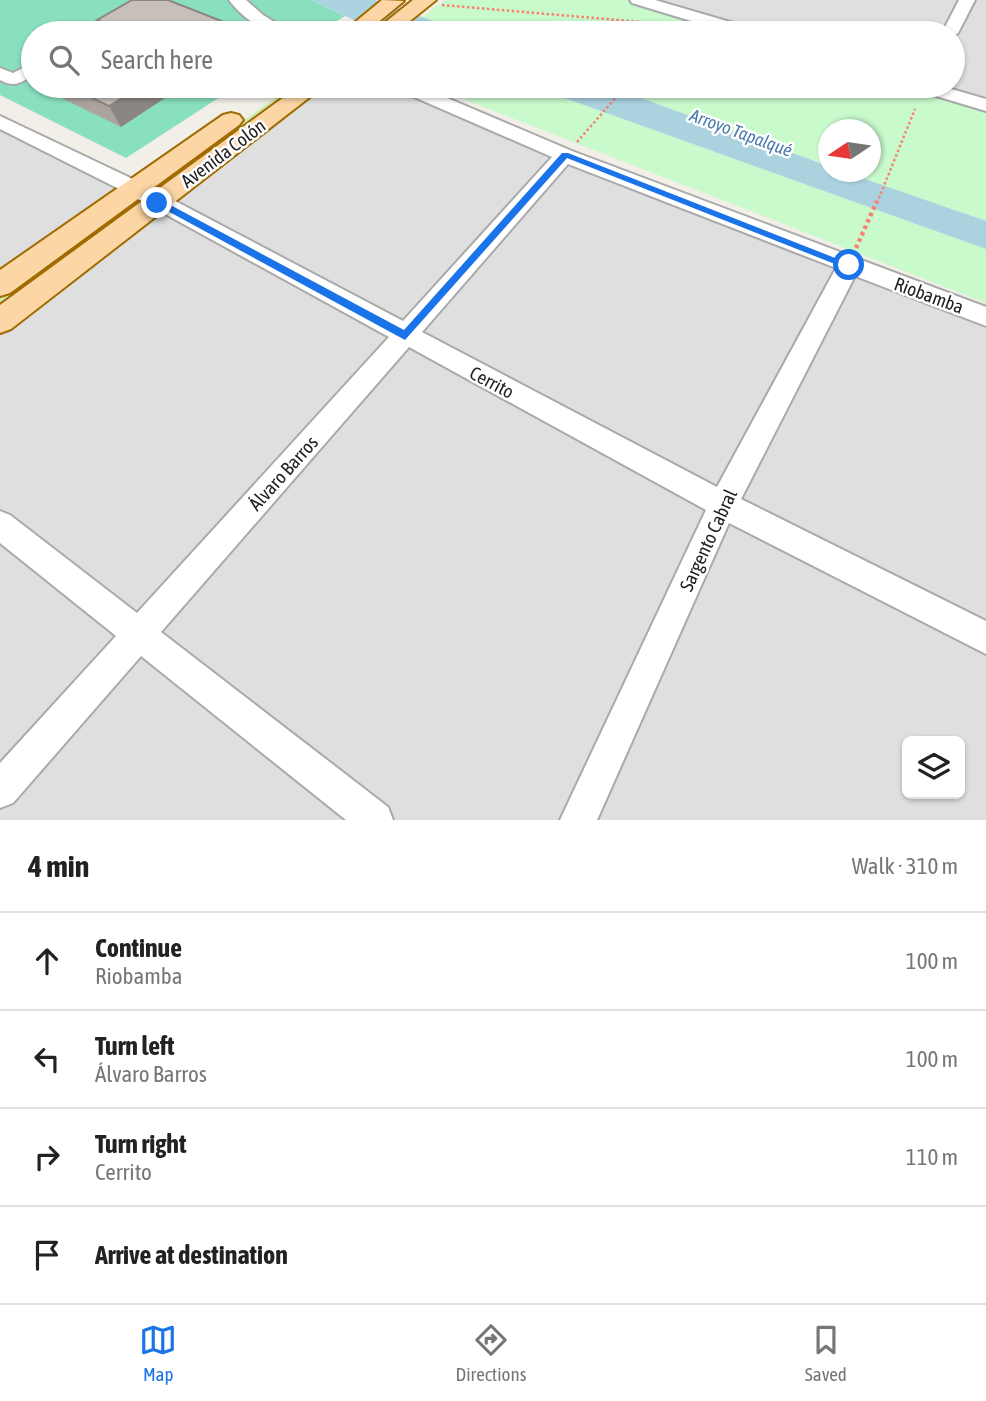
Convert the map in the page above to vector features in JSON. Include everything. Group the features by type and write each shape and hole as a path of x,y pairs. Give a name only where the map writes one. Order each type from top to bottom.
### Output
{"main road":[{"path":"368,21 396,0"},
{"path":"401,21 432,2"},
{"name":"Avenida Colón","path":"0,321 263,98"},
{"name":"Avenida Colón","path":"0,285 146,195 295,98"}],"street":[{"path":"237,0 262,21"},
{"path":"638,0 707,21"},
{"path":"690,16 704,0"},
{"path":"956,21 967,0"},
{"path":"0,73 13,80 21,75"},
{"name":"Riobamba","path":"436,98 852,258 986,317"},
{"path":"963,98 986,105"},
{"name":"Cerrito","path":"0,122 146,195 723,505 986,638"},
{"name":"Álvaro Barros","path":"0,790 571,149"},
{"name":"Sargento Cabral","path":"578,820 723,505 852,258"},
{"path":"0,525 375,820"}],"path":[{"path":"432,2 630,21"},
{"path":"571,149 616,98"},
{"path":"852,258 896,161 915,109"}],"shaded area":[{"path":"638,0 986,0 986,105 962,98 965,98 965,21 708,21"},
{"path":"297,98 432,98 565,155 986,317 986,820 0,820 0,122 157,202"}],"green space":[{"path":"0,0 312,0 345,16 337,21 21,21 21,98 218,98 126,158 0,95"},
{"path":"445,0 625,0 694,21 433,21 422,17"},
{"path":"275,98 282,98 169,180 164,178"},
{"path":"461,98 564,98 986,249 986,303"},
{"path":"641,98 946,98 986,110 986,221 874,182 881,182 881,119 818,119 818,162"},
{"path":"111,219 116,222 0,306 0,299"}],"water":[{"path":"312,0 375,0 433,21 356,21"},
{"path":"564,98 641,98 818,162 818,182 874,182 986,221 986,249"}],"building":[{"path":"132,0 168,0 221,21 100,21 97,20"},
{"path":"92,98 122,98 109,106"}],"route":[{"path":"157,203 405,336 565,155 849,265"}],"water label":[{"name":"Arroyo Tapalqué","path":"741,133"}]}
